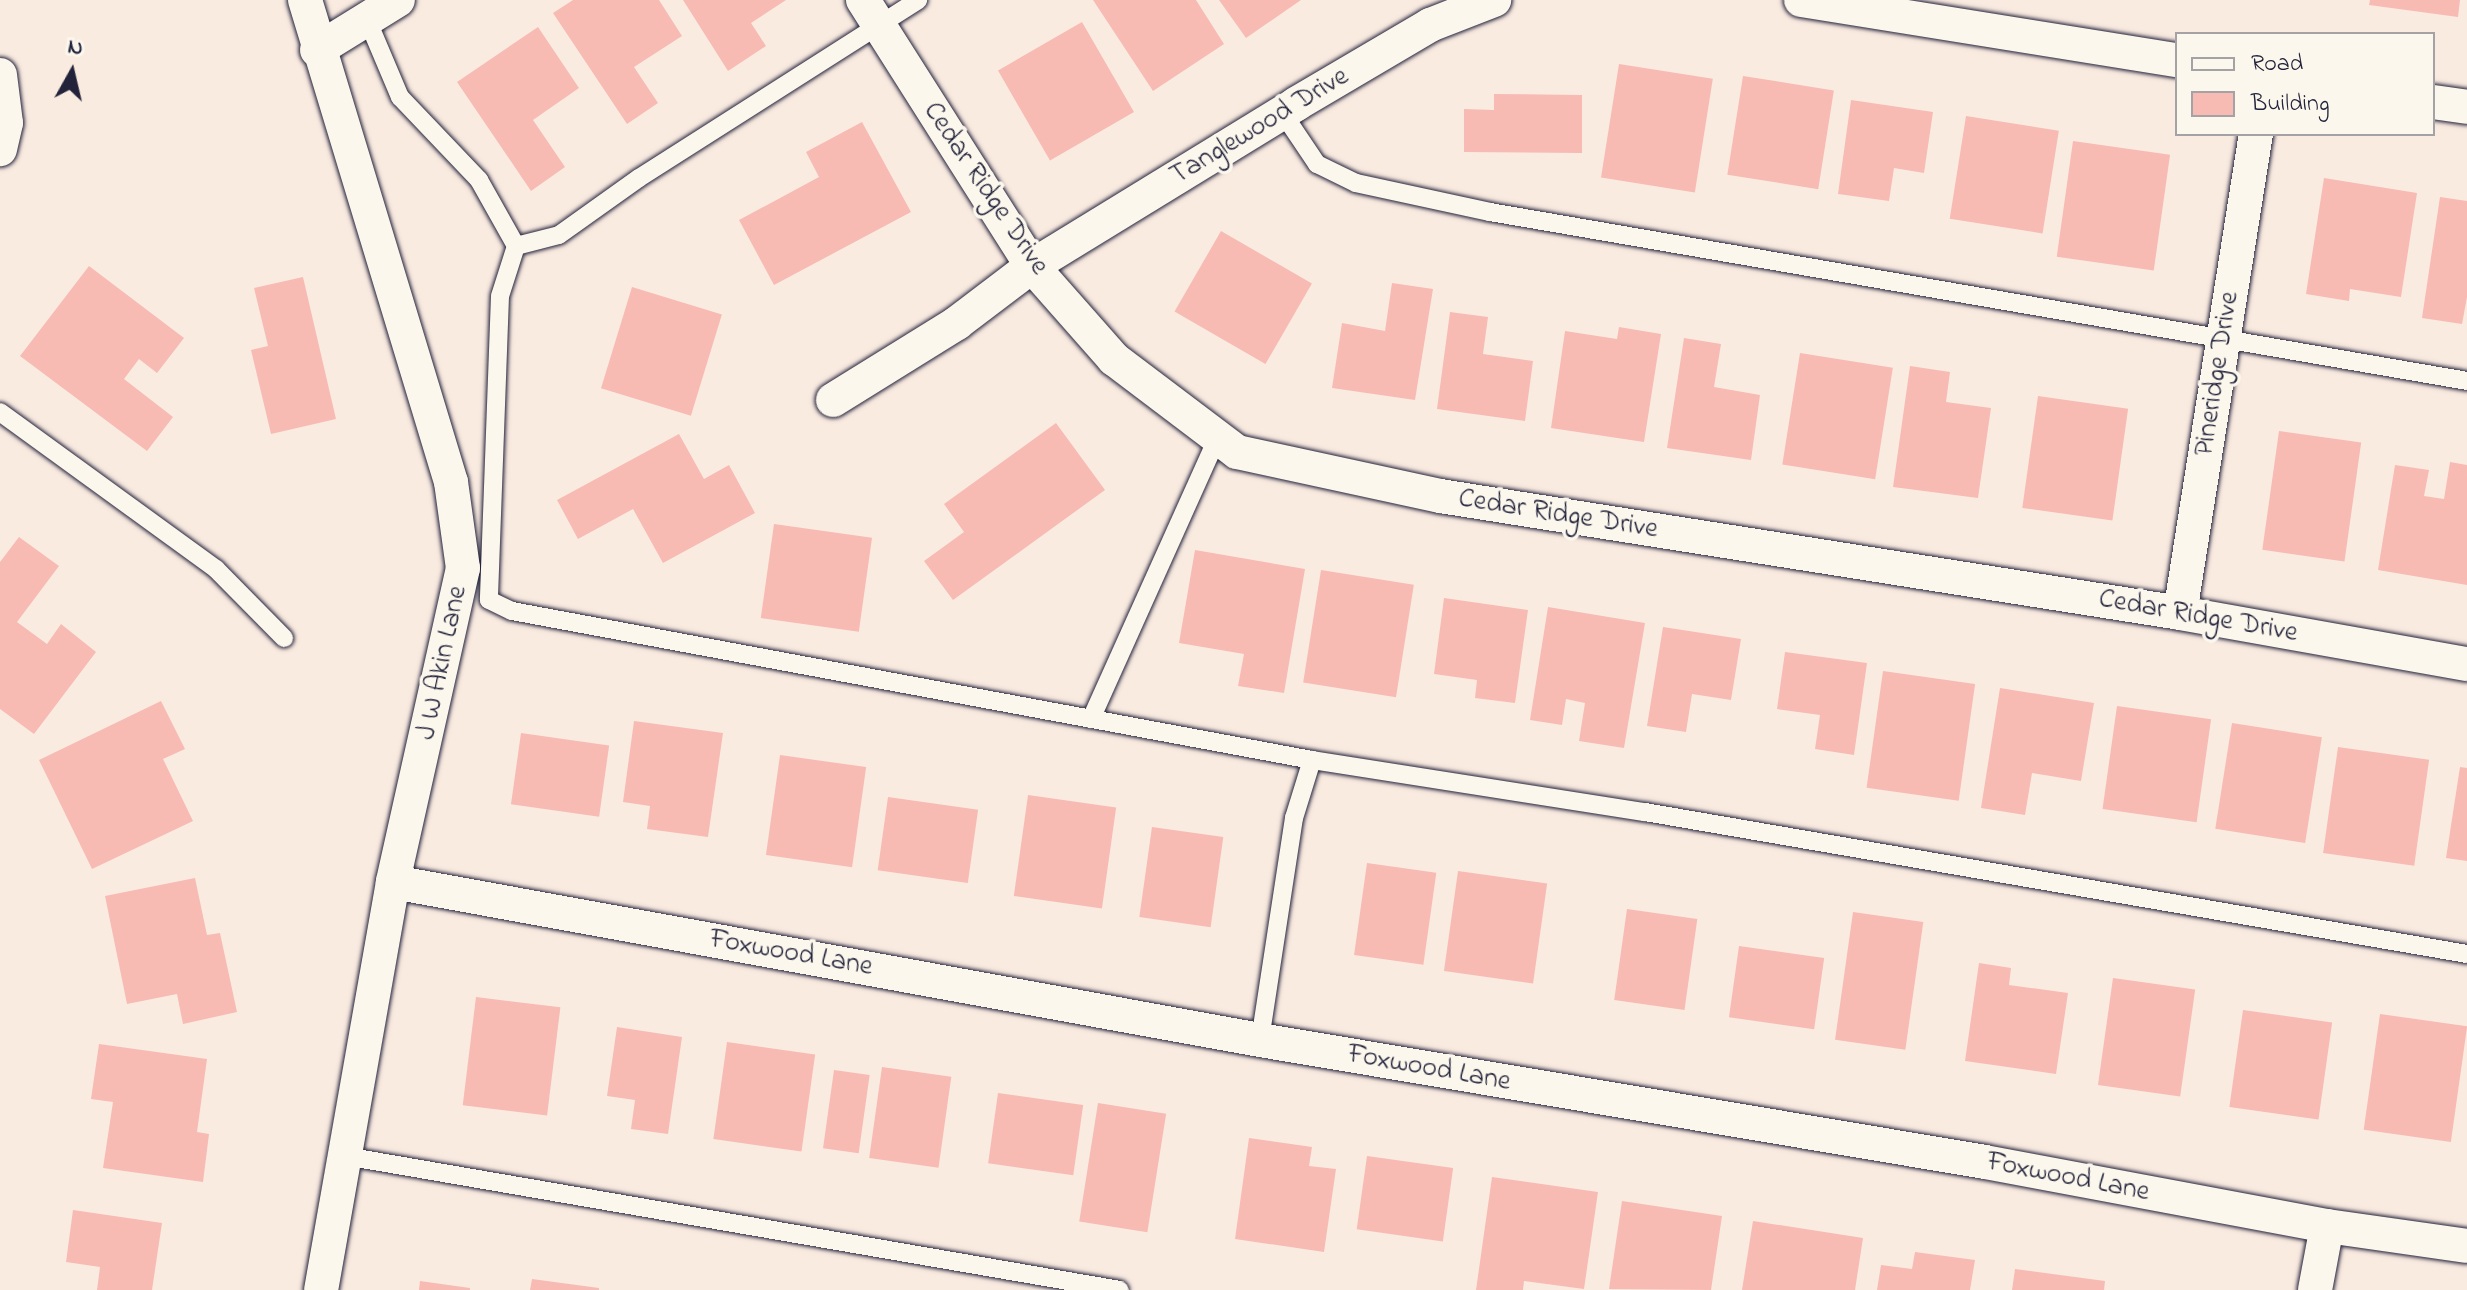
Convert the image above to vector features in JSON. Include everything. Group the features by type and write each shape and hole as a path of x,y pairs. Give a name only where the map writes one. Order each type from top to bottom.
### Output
{"street":[{"name":"J W Akin Lane","path":"305,0 317,50 451,482 463,568 393,882 321,1290"},
{"path":"317,50 398,0"},
{"name":"Tanglewood Drive","path":"833,400 957,323 1032,266 1282,112 1430,25 1494,0"},
{"path":"1801,0 2175,60"},
{"name":"Cedar Ridge Drive","path":"870,13 1032,266 1114,359 1237,452 1440,496 2180,613 2467,664"},
{"path":"0,75 6,123 0,149"},
{"path":"2435,102 2467,107"},
{"name":"Pineridge Drive","path":"2180,613 2256,136"},
{"name":"Foxwood Lane","path":"393,882 1260,1040 1985,1162 2327,1226 2467,1246"},
{"path":"2315,1290 2327,1226"}],"lane":[{"path":"516,246 559,235 870,13 918,0"},
{"path":"367,19 400,97 479,180 516,246 500,296 489,600 512,611 1312,760 1645,812 2467,954"},
{"path":"1282,112 1317,164 1356,183 1490,212 2467,381"},
{"path":"0,412 216,569 284,638"},
{"path":"1091,719 1217,438"},
{"path":"1260,1040 1294,818 1312,760"},
{"path":"345,1156 1120,1290"}],"building":[{"path":"573,0 659,0 682,36 634,67 658,103 627,124 553,13"},
{"path":"683,0 786,0 751,23 766,46 728,71"},
{"path":"1093,0 1196,0 1224,44 1153,91"},
{"path":"1219,0 1301,0 1246,38"},
{"path":"2370,0 2460,0 2458,17 2369,5"},
{"path":"1082,22 1134,112 1050,161 998,70"},
{"path":"538,27 579,88 533,120 565,167 531,191 457,82"},
{"path":"1619,64 1713,79 1695,192 1601,178"},
{"path":"1743,76 1834,90 1818,189 1727,175"},
{"path":"1494,94 1582,95 1582,153 1464,152 1464,109 1494,110"},
{"path":"1851,100 1933,112 1924,173 1894,168 1889,201 1838,194"},
{"path":"1966,116 2059,131 2043,233 1950,219"},
{"path":"862,122 911,212 774,285 739,220 819,177 806,152"},
{"path":"2073,141 2170,155 2154,271 2057,257"},
{"path":"2324,178 2417,193 2401,297 2350,289 2349,301 2306,294"},
{"path":"2440,197 2467,201 2467,297 2462,324 2422,318"},
{"path":"1221,231 1312,284 1265,364 1174,312"},
{"path":"89,266 184,338 157,373 139,359 124,379 173,417 147,451 20,356"},
{"path":"303,277 336,419 271,434 251,350 268,346 254,288"},
{"path":"1392,283 1433,289 1415,400 1332,388 1342,323 1385,331"},
{"path":"632,287 722,314 691,416 601,388"},
{"path":"1450,312 1488,317 1483,354 1533,361 1525,421 1437,409"},
{"path":"1619,327 1661,334 1644,442 1551,428 1565,331 1617,339"},
{"path":"1684,338 1721,344 1714,387 1760,395 1751,460 1667,448"},
{"path":"1800,353 1893,368 1875,479 1782,465"},
{"path":"1910,366 1950,372 1946,402 1991,408 1978,498 1893,487"},
{"path":"2038,396 2128,409 2112,521 2022,508"},
{"path":"1056,423 1105,490 953,600 924,561 964,532 944,504"},
{"path":"2279,431 2361,443 2344,561 2262,550"},
{"path":"679,434 704,479 729,465 755,513 663,563 633,509 578,539 557,500"},
{"path":"2450,462 2467,465 2467,585 2378,570 2395,465 2429,470 2424,496 2444,499"},
{"path":"774,524 872,538 859,632 761,618"},
{"path":"19,537 59,566 17,622 47,644 61,624 96,652 34,734 0,709 0,562"},
{"path":"1195,550 1305,569 1284,693 1238,686 1244,654 1179,643"},
{"path":"1321,570 1414,585 1396,697 1303,683"},
{"path":"1444,598 1528,610 1515,703 1475,698 1477,680 1434,674"},
{"path":"1548,607 1645,623 1624,748 1579,741 1585,703 1566,699 1562,725 1530,720"},
{"path":"1663,627 1741,639 1731,700 1692,694 1686,732 1647,726"},
{"path":"1785,652 1867,663 1854,755 1815,749 1820,715 1777,709"},
{"path":"1883,671 1975,684 1959,801 1867,788"},
{"path":"2000,688 2094,703 2081,781 2032,773 2025,815 1981,808"},
{"path":"161,701 185,749 163,759 193,821 92,869 39,760"},
{"path":"2117,706 2211,719 2197,822 2103,809"},
{"path":"634,721 723,733 708,837 647,829 650,806 623,802"},
{"path":"2232,723 2322,737 2305,843 2215,829"},
{"path":"521,733 609,745 599,817 511,804"},
{"path":"2338,747 2429,760 2414,866 2323,853"},
{"path":"780,755 866,767 852,867 766,855"},
{"path":"2460,767 2467,768 2467,861 2446,858"},
{"path":"1028,795 1116,807 1102,908 1014,896"},
{"path":"888,797 978,810 968,883 878,870"},
{"path":"1152,827 1223,837 1211,927 1139,917"},
{"path":"1367,863 1436,873 1423,965 1354,955"},
{"path":"1458,871 1547,884 1533,984 1444,971"},
{"path":"195,878 207,935 220,933 237,1012 183,1024 177,994 127,1004 105,896"},
{"path":"1627,909 1697,919 1685,1010 1614,1000"},
{"path":"1853,912 1923,922 1905,1050 1835,1040"},
{"path":"1739,946 1824,958 1814,1029 1729,1017"},
{"path":"1979,963 2011,968 2009,985 2068,993 2056,1074 1965,1061"},
{"path":"2113,978 2195,990 2180,1097 2098,1085"},
{"path":"476,997 560,1007 547,1116 463,1105"},
{"path":"2243,1010 2332,1023 2318,1120 2229,1107"},
{"path":"2380,1014 2467,1026 2451,1142 2364,1130"},
{"path":"617,1027 682,1037 668,1134 631,1129 635,1100 607,1096"},
{"path":"727,1042 815,1054 801,1151 713,1139"},
{"path":"99,1044 207,1059 197,1132 209,1134 203,1182 103,1168 113,1102 91,1099"},
{"path":"882,1067 951,1077 939,1168 869,1158"},
{"path":"834,1070 870,1075 859,1153 823,1148"},
{"path":"998,1093 1083,1105 1073,1175 988,1163"},
{"path":"1098,1103 1166,1114 1147,1232 1079,1222"},
{"path":"1249,1138 1312,1147 1309,1166 1336,1169 1324,1252 1235,1239"},
{"path":"1367,1156 1453,1168 1443,1241 1357,1229"},
{"path":"1492,1177 1598,1192 1584,1289 1524,1281 1523,1290 1476,1290"},
{"path":"1622,1201 1722,1216 1711,1290 1609,1289"},
{"path":"73,1210 162,1223 152,1290 97,1290 100,1267 66,1262"},
{"path":"1753,1221 1863,1238 1855,1290 1742,1290"},
{"path":"1915,1252 1975,1260 1970,1290 1877,1290 1881,1265 1912,1269"},
{"path":"2015,1269 2105,1281 2104,1290 2012,1290"},
{"path":"532,1279 599,1288 599,1290 530,1290"},
{"path":"420,1281 470,1288 470,1290 419,1290"}]}
